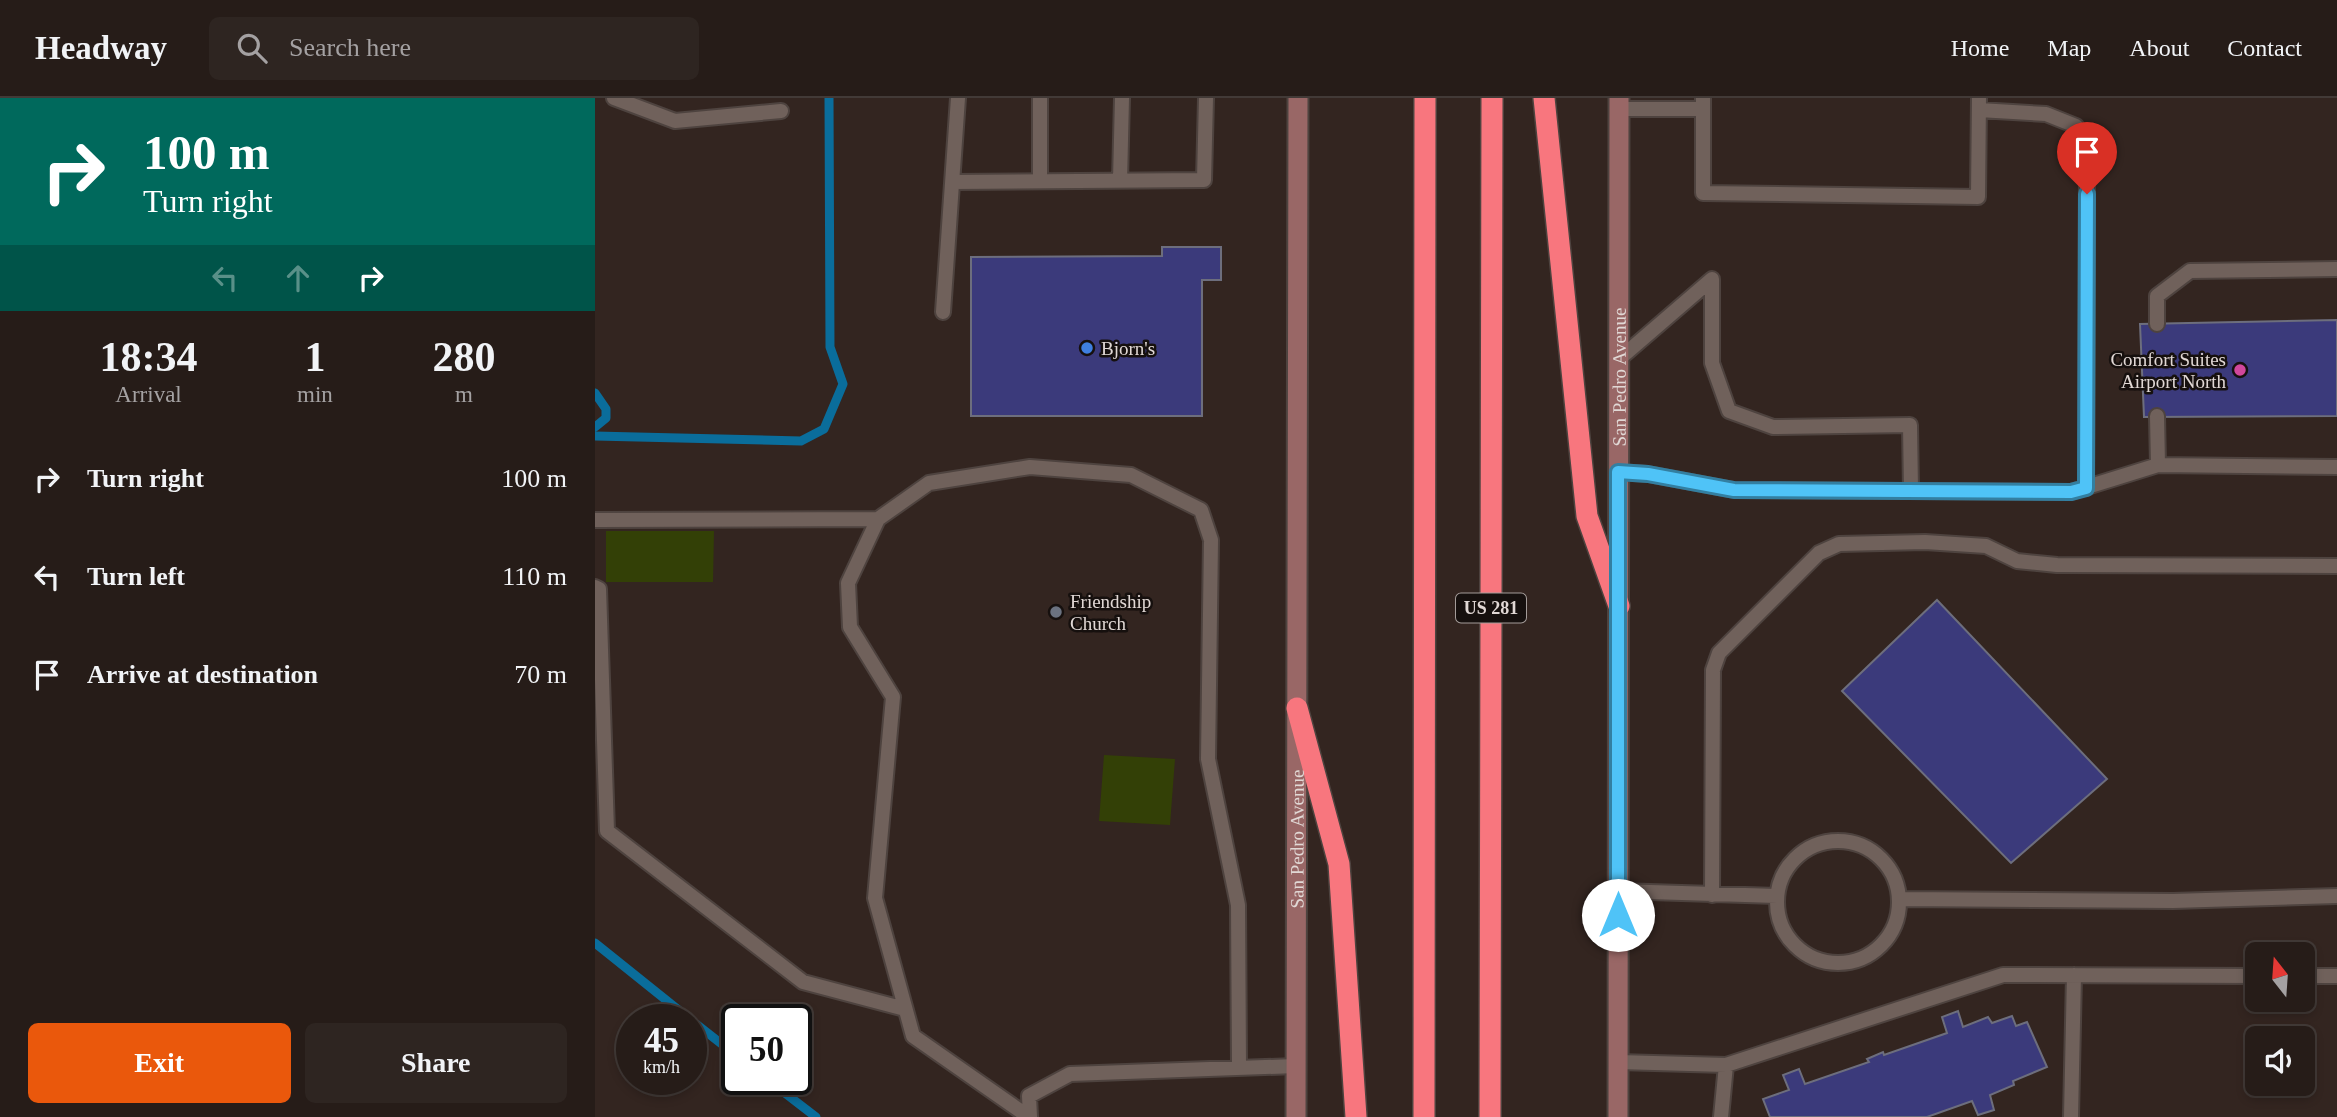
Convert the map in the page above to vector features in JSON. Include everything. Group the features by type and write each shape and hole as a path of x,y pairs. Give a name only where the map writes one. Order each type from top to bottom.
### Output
{"highway":[{"path":"1424,1117 1425,98"},
{"name":"US 281","path":"1490,1117 1492,98"},
{"path":"1544,98 1587,516 1619,606"},
{"path":"1297,708 1339,864 1356,1117"}],"main road":[{"name":"San Pedro Avenue","path":"1296,1117 1298,98"},
{"name":"San Pedro Avenue","path":"1618,1117 1619,104"}],"lane":[{"path":"614,98 675,121 781,111"},
{"path":"943,312 958,98"},
{"path":"1040,98 1040,181"},
{"path":"1120,181 1122,98"},
{"path":"953,182 1204,180 1206,98"},
{"path":"1619,104 1703,104 1703,193 1978,197 1979,104 2046,114 2076,126 2087,167 2086,488"},
{"path":"2157,324 2157,296 2190,271 2337,269"},
{"path":"1618,360 1712,279 1712,363 1729,411 1773,427 1910,425 1911,491"},
{"path":"2158,416 2158,465"},
{"path":"1618,472 1648,474 1734,490 2071,492 2158,465 2337,467"},
{"path":"1029,1117 913,1036 876,898 893,697 851,627 848,583 879,519 929,483 1030,467 1131,475 1201,510 1211,540 1207,759 1238,905 1239,1066"},
{"path":"595,520 879,519"},
{"path":"1712,895 1713,670 1719,653 1819,554 1839,544 1925,542 1986,546 2017,561 2057,565 2337,566"},
{"path":"595,587 599,589 605,699 607,831 803,982 905,1009"},
{"path":"1843,841 1861,845 1877,854 1890,868 1898,885 1899,900 1896,923 1886,940 1871,953 1854,961 1834,962 1815,958 1799,948 1786,933 1779,916 1777,896 1782,877 1792,862 1815,846 1843,841"},
{"path":"1618,891 1777,896"},
{"path":"1899,900 2173,901 2337,896"},
{"path":"1618,1062 1726,1065 2003,975 2245,976"},
{"path":"2071,1117 2074,975"},
{"path":"2315,976 2337,976"},
{"path":"1721,1117 1726,1065"},
{"path":"1029,1117 1029,1096 1070,1074 1296,1066"}],"green space":[{"path":"606,531 714,531 713,582 606,582"},
{"path":"1104,755 1175,759 1170,825 1099,821"}],"building":[{"name":"Bjorn's","path":"1162,247 1221,247 1221,280 1202,280 1202,416 971,416 971,257 1162,256"},
{"name":"Comfort Suites Airport North","path":"2337,320 2337,416 2144,417 2140,324"},
{"path":"1937,600 2107,779 2011,863 1842,691"},
{"path":"1958,1011 1963,1027 1988,1017 1992,1023 2012,1016 2016,1026 2027,1022 2047,1067 2013,1081 2014,1085 1990,1095 1994,1110 1978,1115 1972,1101 1927,1117 1770,1117 1763,1099 1789,1090 1783,1075 1799,1069 1805,1084 1869,1062 1867,1059 1883,1052 1884,1055 1947,1033 1942,1017"}],"waterway":[{"path":"595,436 801,441 824,429 843,384 830,347 829,98"},
{"path":"595,393 606,409 606,418 595,427"},
{"path":"595,943 671,1004"},
{"path":"707,1033 721,1043"},
{"path":"787,1095 816,1117"}],"place":[{"name":"Bjorn's","path":"1087,348"},
{"name":"Comfort Suites Airport North","path":"2240,370"},
{"name":"Friendship Church","path":"1056,612"}],"route":[{"path":"1618,915 1618,472 1648,474 1734,490 2071,492 2086,488 2087,194"}]}
